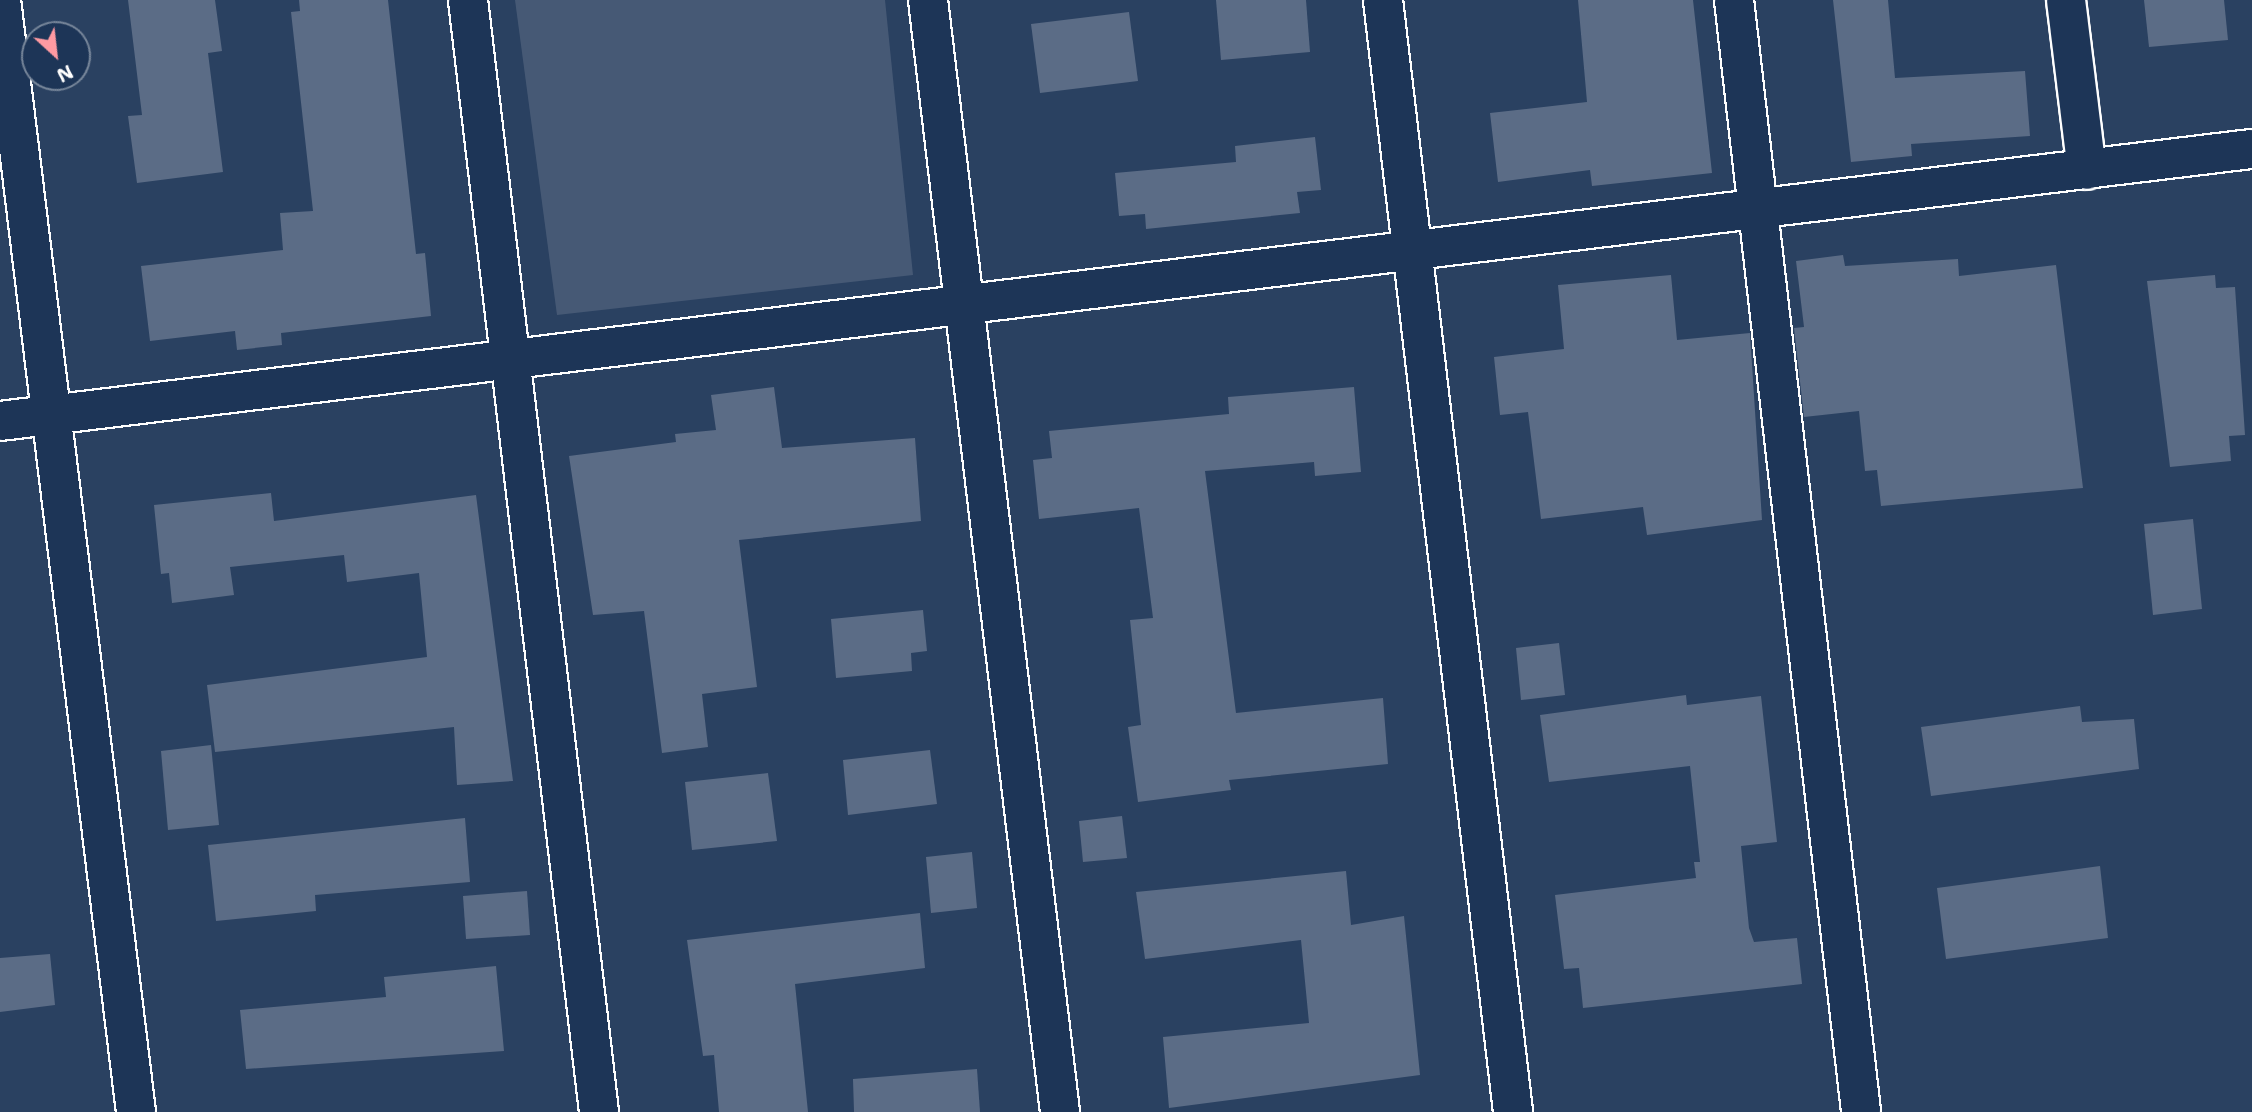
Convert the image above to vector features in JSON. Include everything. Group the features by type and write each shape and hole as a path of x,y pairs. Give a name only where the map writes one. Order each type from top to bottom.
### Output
{"street":[{"path":"1,0 136,1112"},
{"path":"468,0 599,1112"},
{"path":"928,0 1060,1112"},
{"path":"1383,0 1513,1112"},
{"path":"1734,0 1761,212 1861,1112"},
{"path":"2066,0 2087,170"},
{"path":"0,421 964,303 1761,212 2252,149"}],"shaded area":[{"path":"515,0 885,0 913,275 557,315"}],"building":[{"path":"128,0 215,0 222,51 208,53 223,172 137,183 128,116 142,115"},
{"path":"299,0 388,0 416,254 425,253 431,316 281,333 282,345 237,350 235,331 150,341 141,266 283,250 280,213 313,211 291,12 300,11"},
{"path":"1216,0 1306,0 1310,52 1221,60"},
{"path":"1578,0 1693,0 1712,173 1592,186 1590,170 1498,182 1490,113 1587,102"},
{"path":"1833,0 1888,0 1895,78 2025,71 2030,136 1911,144 1912,156 1851,162"},
{"path":"2144,0 2224,0 2228,40 2149,47"},
{"path":"1129,12 1138,81 1040,93 1031,24"},
{"path":"1315,137 1321,190 1297,192 1300,213 1146,229 1145,214 1119,216 1115,173 1236,162 1235,146"},
{"path":"1843,255 1845,266 1958,259 1959,276 2056,265 2083,488 1881,506 1877,470 1865,471 1859,411 1804,417 1794,328 1804,327 1796,261"},
{"path":"1671,275 1677,340 1750,333 1762,520 1647,535 1643,507 1541,519 1528,412 1500,415 1494,357 1564,349 1558,285"},
{"path":"2215,275 2216,288 2235,287 2245,435 2229,436 2231,461 2170,467 2147,281"},
{"path":"774,387 782,448 915,438 921,521 739,540 757,687 702,694 708,747 662,753 644,611 593,615 569,456 676,442 675,434 716,430 711,395"},
{"path":"1354,387 1361,472 1315,476 1314,462 1205,471 1236,713 1383,698 1388,764 1229,780 1231,790 1138,802 1128,727 1141,725 1130,620 1153,618 1139,508 1039,519 1033,460 1052,458 1049,431 1229,414 1228,397"},
{"path":"271,493 274,521 476,495 513,781 457,785 454,727 215,752 207,685 427,657 419,573 347,582 344,555 230,567 234,595 172,603 169,573 161,574 154,505"},
{"path":"2193,519 2202,609 2153,615 2144,524"},
{"path":"923,610 927,651 911,653 912,671 836,678 831,619"},
{"path":"1559,643 1565,695 1521,700 1516,648"},
{"path":"1686,695 1687,705 1761,696 1777,842 1741,846 1749,928 1754,942 1797,938 1802,984 1583,1008 1579,968 1564,969 1555,895 1696,878 1694,862 1700,862 1690,766 1549,782 1540,715"},
{"path":"2080,706 2082,722 2134,719 2139,769 1931,796 1921,727"},
{"path":"211,745 219,825 168,830 161,751"},
{"path":"930,750 937,804 848,815 843,760"},
{"path":"768,773 777,841 692,850 685,782"},
{"path":"1122,816 1127,858 1083,862 1079,821"},
{"path":"465,818 470,882 315,895 316,911 216,921 208,845"},
{"path":"972,852 977,908 931,913 926,857"},
{"path":"2100,866 2108,938 1946,959 1937,888"},
{"path":"1346,871 1351,925 1404,916 1420,1075 1169,1108 1163,1037 1309,1023 1301,940 1145,959 1136,892"},
{"path":"527,891 530,935 466,939 463,896"},
{"path":"920,913 925,968 795,984 808,1112 719,1112 714,1055 703,1056 687,940"},
{"path":"50,954 55,1005 0,1012 0,958"},
{"path":"496,966 504,1051 246,1069 240,1010 386,997 384,977"},
{"path":"977,1069 980,1112 854,1112 853,1079"}]}
